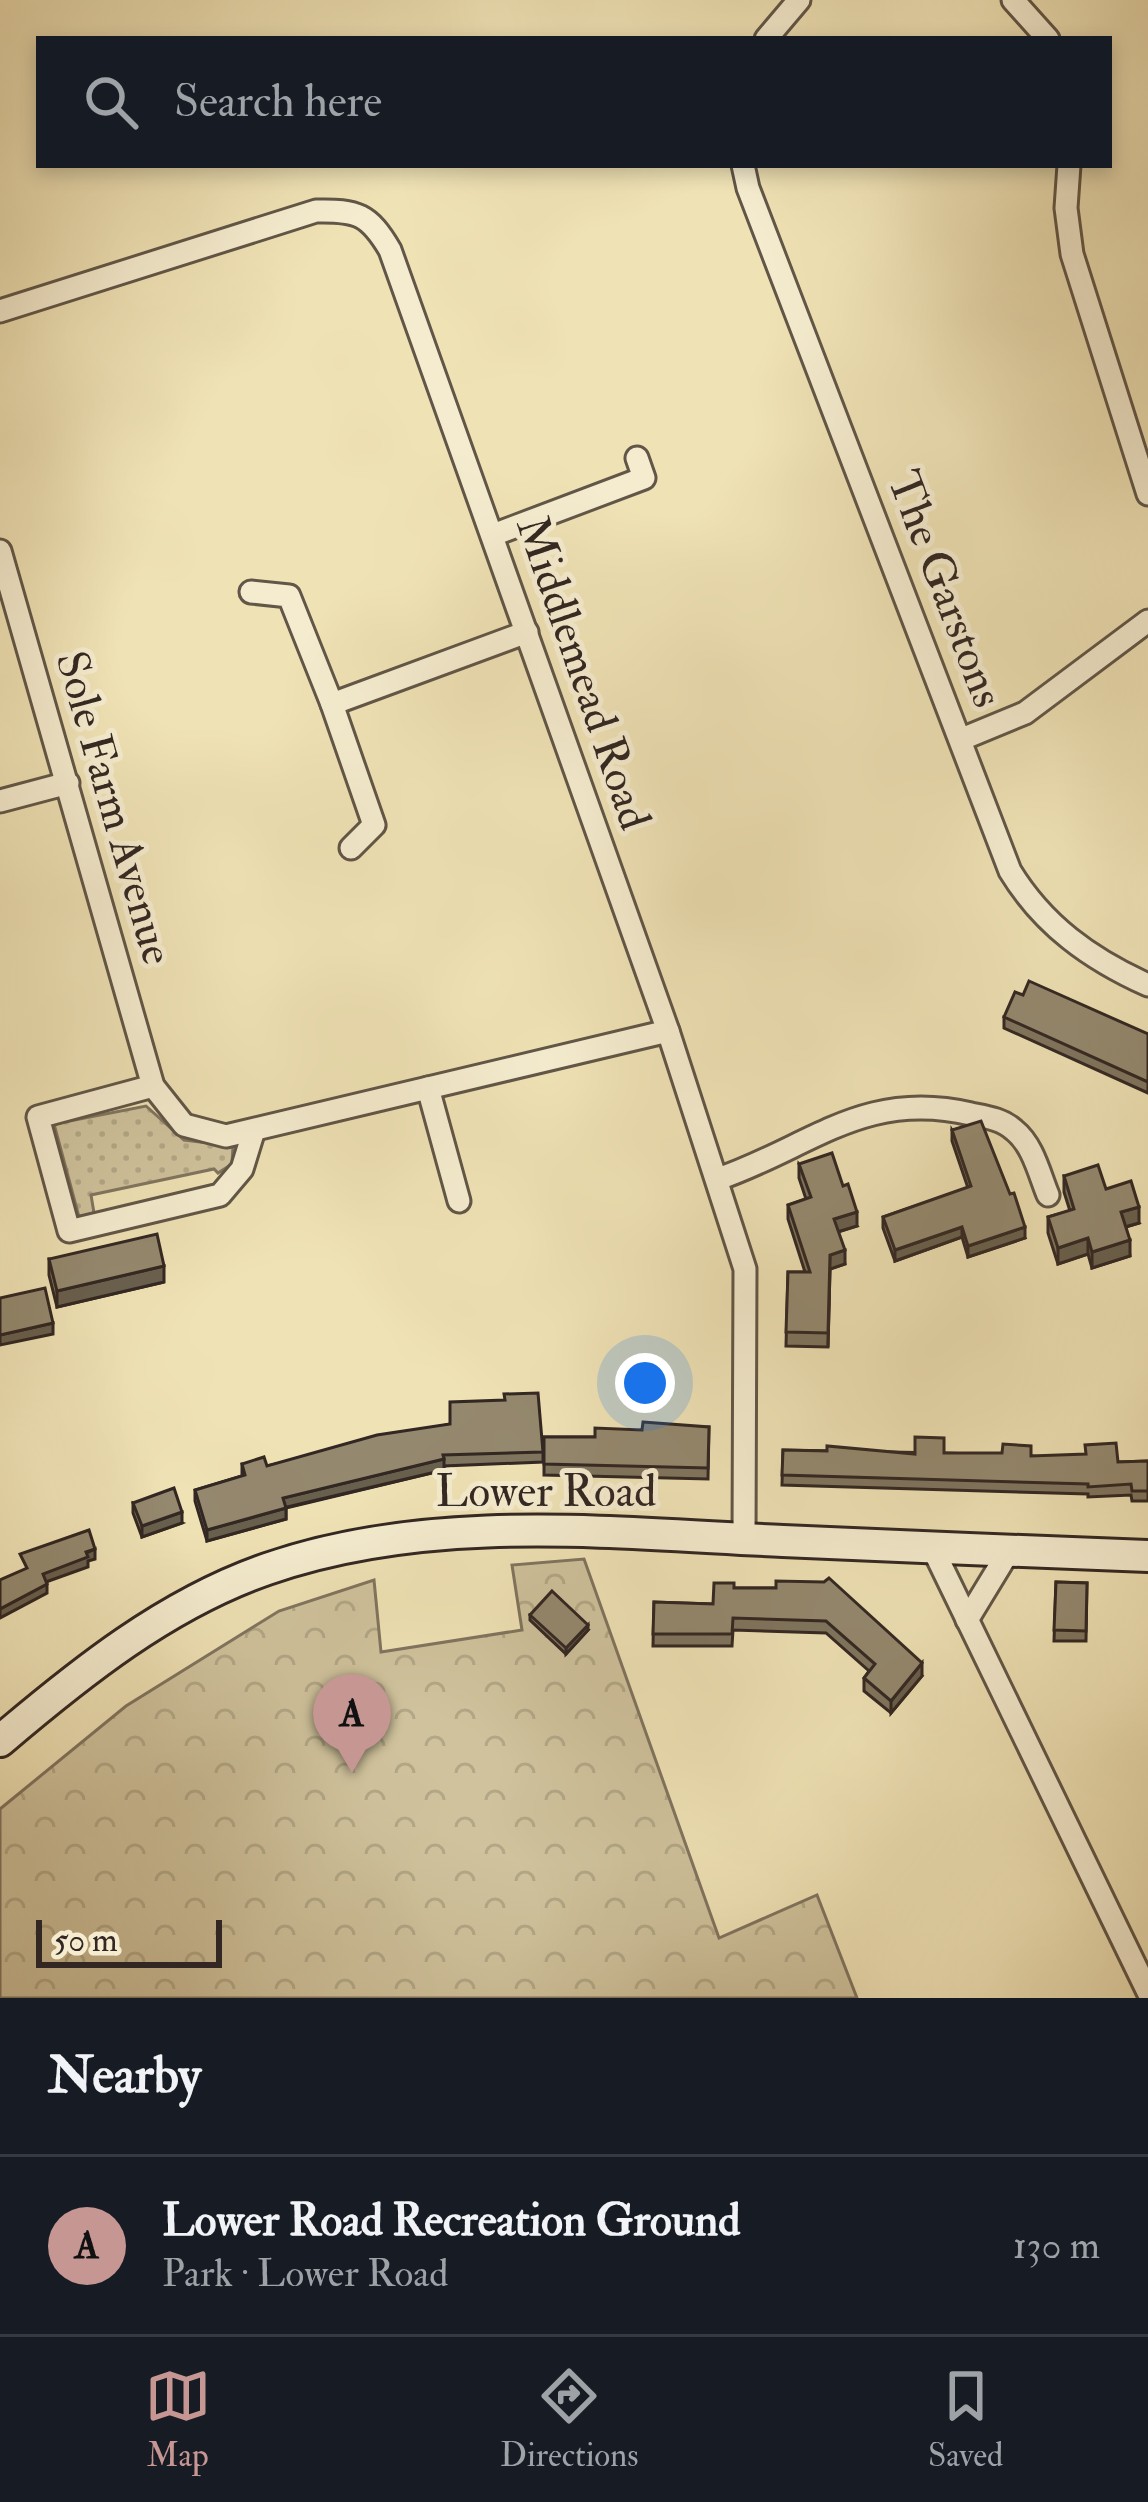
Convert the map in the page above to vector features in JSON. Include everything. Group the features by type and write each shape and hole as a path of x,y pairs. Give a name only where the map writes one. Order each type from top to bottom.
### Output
{"street":[{"path":"769,36 799,0"},
{"path":"1013,0 1045,36"},
{"name":"The Garstons","path":"744,168 1010,871 1025,895 1066,938 1148,985"},
{"path":"1069,168 1066,208 1072,254 1148,494"},
{"name":"Middlemead Road","path":"0,311 316,212 349,210 375,224 390,250 493,535 668,1031 745,1269 744,1539"},
{"path":"493,535 644,478 637,458"},
{"name":"Sole Farm Avenue","path":"0,551 153,1086 184,1125 226,1136 668,1031"},
{"path":"250,592 289,596 332,704 374,825 351,848"},
{"path":"962,739 1024,713 1148,621"},
{"path":"332,704 527,632"},
{"path":"0,801 68,783"},
{"path":"153,1086 38,1117 69,1231 220,1195 242,1169 254,1130"},
{"path":"428,1088 459,1201"},
{"path":"718,1179 828,1127 864,1115 933,1107 998,1120 1016,1131 1048,1195"},
{"name":"Lower Road","path":"0,1741 102,1657 221,1588 267,1568 390,1539 543,1531 1148,1556"},
{"path":"934,1549 1148,1992"},
{"path":"967,1620 1010,1551"}],"green space":[{"path":"146,1106 184,1140 233,1146 232,1164 218,1173 214,1169 91,1195 94,1213 79,1217 54,1124"},
{"path":"584,1559 719,1938 817,1895 857,1998 0,1998 0,1809 126,1706 279,1611 374,1580 381,1652 522,1630 512,1565"}],"building":[{"path":"1029,981 1148,1034 1148,1082 1004,1017 1015,992 1023,995"},
{"path":"981,1121 1025,1227 968,1246 962,1227 895,1250 883,1217 971,1186 952,1130"},
{"path":"832,1153 857,1212 834,1219 845,1250 830,1255 828,1333 786,1332 788,1272 810,1272 788,1205 811,1197 799,1164"},
{"path":"1098,1165 1106,1189 1131,1181 1139,1207 1121,1212 1130,1240 1092,1252 1088,1238 1058,1248 1048,1217 1074,1209 1064,1176"},
{"path":"157,1234 164,1266 57,1291 49,1259"},
{"path":"45,1288 53,1323 0,1335 0,1298"},
{"path":"538,1393 543,1452 443,1455 444,1459 283,1498 286,1508 207,1530 195,1490 245,1475 242,1464 264,1457 267,1466 377,1435 450,1424 450,1402 505,1400 504,1394"},
{"path":"643,1422 709,1427 708,1468 544,1464 544,1437 595,1437 595,1428 642,1430"},
{"path":"915,1437 944,1438 944,1453 1002,1453 1003,1444 1031,1446 1031,1456 1086,1454 1085,1445 1116,1443 1118,1462 1148,1461 1148,1491 1132,1491 1131,1484 1088,1487 782,1475 783,1450 827,1451 827,1446 915,1454"},
{"path":"174,1488 182,1512 142,1526 133,1503"},
{"path":"89,1530 95,1549 86,1552 88,1557 43,1574 47,1584 0,1609 0,1580 27,1568 20,1554"},
{"path":"829,1578 922,1663 891,1701 864,1678 875,1664 826,1621 733,1618 732,1634 653,1634 654,1602 713,1604 714,1583 776,1588 776,1581 824,1582"},
{"path":"1056,1582 1087,1583 1086,1631 1054,1630"},
{"path":"552,1591 588,1625 566,1648 530,1615"}],"place":[{"name":"Lower Road Recreation Ground","path":"352,1773"}]}
